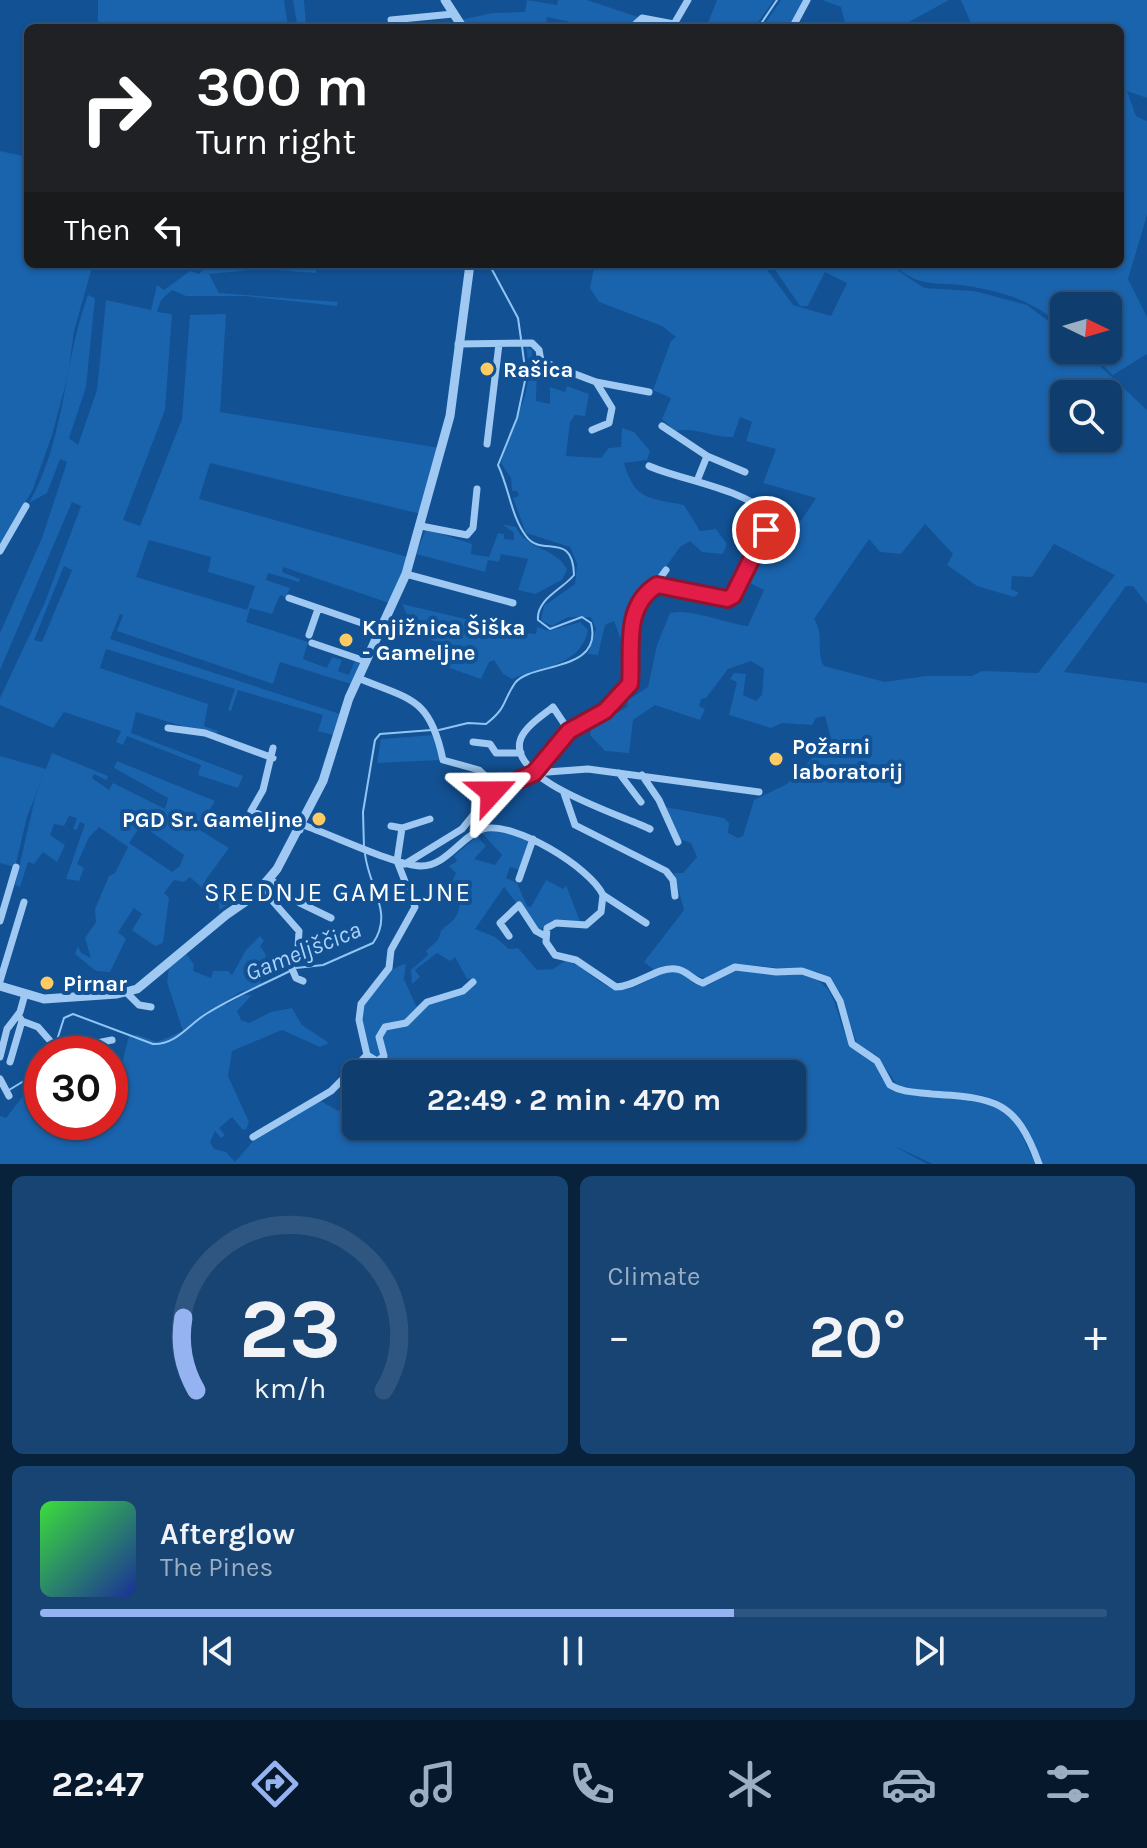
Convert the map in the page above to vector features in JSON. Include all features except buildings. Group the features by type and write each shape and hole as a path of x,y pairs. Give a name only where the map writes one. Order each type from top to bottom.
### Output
{"street":[{"path":"445,0 460,24"},
{"path":"635,24 642,18 674,24 688,0"},
{"path":"794,24 807,0"},
{"path":"391,20 453,14"},
{"path":"24,902 0,983 44,999 127,993 143,985 262,889 270,879 302,828 323,781 358,678 406,574 450,416 469,268"},
{"path":"458,344 527,343 536,346 541,361 596,382 649,392"},
{"path":"487,444 499,344"},
{"path":"592,430 609,423 612,408 596,382"},
{"path":"662,426 707,456 745,472"},
{"path":"697,481 707,456"},
{"path":"649,466 697,481 760,507 768,516 766,530 733,596 727,599 657,585"},
{"path":"421,526 457,535 471,533 477,489"},
{"path":"0,551 26,506"},
{"path":"534,773 569,731 605,711 630,684 631,631 642,599 657,585 666,570"},
{"path":"406,574 513,603"},
{"path":"289,598 382,630"},
{"path":"318,609 311,639 365,661"},
{"path":"358,678 417,701 434,725 443,760 479,770 498,788"},
{"path":"569,731 553,707 524,732 520,740 521,753 534,773 564,793 650,829"},
{"path":"168,728 205,733 273,758"},
{"path":"473,742 490,744 496,753 521,753"},
{"path":"273,748 263,790 251,811 359,844 401,862 427,866 484,829 509,830 533,839 591,879 603,895 646,923"},
{"path":"401,862 462,829 498,788 534,773 588,769 759,792"},
{"path":"619,773 641,802"},
{"path":"642,775 659,800 678,842"},
{"path":"564,793 575,825 666,871 671,876 675,896"},
{"path":"391,826 402,828 430,819"},
{"path":"402,828 401,862 415,907 391,950 389,968 375,981 361,1004 359,1020 367,1055 377,1061 384,1056 379,1037 385,1027 406,1023 427,1002 463,991 473,982"},
{"path":"519,879 533,839"},
{"path":"0,921 16,867"},
{"path":"270,879 300,903 331,918"},
{"path":"262,889 299,931 292,970 303,981"},
{"path":"545,936 550,924 579,926 592,921 601,912 603,895"},
{"path":"509,936 500,923 519,905 536,931 545,936 555,955 576,960 616,987 644,981 669,968 681,969 703,983 735,967 810,972 828,980 837,992 852,1044 877,1061 890,1085 912,1092 991,1100 1008,1109 1022,1125 1039,1164"},
{"path":"127,993 139,1005 151,1007"},
{"path":"10,1062 25,994"},
{"path":"20,1018 38,1027 47,1036"},
{"path":"0,1057 7,1029 20,1018"},
{"path":"253,1137 331,1091 367,1055"}],"shaded area":[{"path":"98,0 284,0 288,24 98,24"},
{"path":"293,0 304,0 306,24 297,24"},
{"path":"527,0 557,5 558,0 587,0 638,17 632,24 580,24 547,17 546,24 464,24 461,20 492,13 525,12"},
{"path":"717,0 774,0 757,24 708,24"},
{"path":"781,0 803,0 791,24 765,24"},
{"path":"822,0 949,0 905,24 845,24 841,7"},
{"path":"961,0 1147,0 1147,98 1127,91 1136,116 1147,121 1147,215 1128,279 1147,317 1147,354 1113,375 1102,364 1122,364 1122,292 1050,292 1050,317 1007,295 982,288 920,281 897,268 1124,268 1124,24 971,24"},
{"path":"0,151 24,156 24,268 92,268 74,331 68,375 52,435 33,489 0,546"},
{"path":"204,268 316,268 316,273 261,269 209,274 219,293 338,302 337,306 245,296 186,296 172,290 161,300 157,312 172,314 165,410 123,520 140,526 182,419 190,315 226,314 220,412 440,448 421,514 210,463 199,499 408,557 392,604 283,567 282,572 300,579 299,582 268,573 266,580 290,588 286,597 280,595 272,614 250,608 246,622 308,642 303,659 327,668 332,657 342,660 338,671 349,675 355,660 360,663 351,684 280,662 273,684 117,631 123,615 120,614 110,639 340,714 333,735 318,731 323,715 238,690 231,711 228,710 235,689 106,649 100,668 208,704 204,726 218,731 215,736 136,712 131,733 243,776 238,788 198,775 201,765 127,736 123,745 116,742 121,731 64,712 53,728 0,705 0,698 45,602 81,506 72,502 0,670 0,633 42,538 67,462 60,459 47,493 29,503 50,453 73,347 88,295 95,298 86,387 69,438 78,445 97,390 106,300 151,310 157,285 164,290 190,271 199,274","holes":["149,540 211,557 208,572 255,586 247,610 136,577","64,566 72,570 42,642 34,640"]},
{"path":"594,268 766,268 793,305 831,316 847,283 825,272 808,306 800,306 774,268 894,268 924,288 974,291 1027,305 1050,322 1050,364 1098,364 1115,380 1050,380 1050,452 1122,452 1122,387 1147,410 1147,604 1133,586 1126,586 1064,672 1147,683 1147,1164 1042,1164 1029,1134 1016,1115 1002,1103 986,1096 898,1086 876,1055 858,1048 841,994 829,978 818,972 740,964 706,978 671,965 654,970 644,962 684,910 674,873 683,873 697,857 691,843 680,839 665,807 724,818 729,823 728,833 738,838 743,836 754,800 787,784 831,739 825,716 816,718 812,725 782,723 771,728 729,715 737,682 730,679 734,673 746,674 743,695 756,701 762,695 764,669 751,661 728,669 706,698 701,699 699,706 705,709 700,720 655,705 633,720 629,753 605,751 590,735 591,728 627,707 628,700 648,687 657,645 670,613 697,614 748,626 764,590 744,580 775,519 785,514 801,521 816,498 763,483 776,449 746,441 752,422 740,417 733,437 725,437 691,430 675,431 662,419 671,398 653,390 671,341 676,337 662,326 599,302 590,288","holes":["925,524 953,554 947,565 977,586 1014,597 1019,593 1011,589 1012,576 1032,577 1054,544 1115,575 1038,673 982,671 972,676 926,676 885,682 824,666 814,619 869,539 880,552 901,554"]},
{"path":"526,347 532,350 533,368 537,369 536,401 550,404 550,387 565,392 567,386 589,394 585,416 575,415 570,422 566,456 601,458 609,448 621,447 622,428 634,432 650,451 647,460 624,463 633,485 645,496 684,505 700,531 716,529 727,544 723,554 702,552 690,541 680,547 634,612 626,636 620,637 614,621 605,625 598,655 588,654 596,629 591,617 568,617 552,626 541,620 544,606 575,584 577,564 570,547 526,533 513,498 519,496 517,491 512,491 511,478 501,463 509,433 525,396 528,382"},
{"path":"502,524 516,527 527,540 557,557 567,570 562,580 535,594 518,590 528,559 501,554 499,562 488,560 485,572 416,554 426,529 472,544 471,554 489,557 498,533 504,534 504,539 514,540 514,533"},
{"path":"402,604 525,633 536,634 537,627 549,631 580,622 588,630 577,651 558,664 512,679 503,674 494,660 489,662 481,679 444,666 450,647 416,634"},
{"path":"434,735 440,760 377,763 381,739"},
{"path":"52,753 108,776 106,780 94,774 92,778 109,790 113,783 165,809 168,798 114,768 117,761 215,801 198,829 229,848 205,881 229,904 219,910 219,903 190,877 184,882 174,880 164,893 169,898 163,943 155,946 132,930 142,914 134,908 118,932 126,939 110,972 96,971 75,954 78,946 81,953 91,958 85,938 96,922 95,909 109,876 115,873 128,847 99,827 89,837 77,864 84,868 79,881 66,879 85,824 80,822 77,830 73,829 77,818 69,816 64,826 54,824 50,835 65,845 57,862 43,852 34,864 28,862 20,887 15,885 35,798","holes":["139,828 146,828 184,855 180,866 172,872 129,843"]},
{"path":"0,756 46,769 27,817 15,867 0,863"},
{"path":"496,830 529,839 520,870 510,867 506,878 517,883 527,906 531,907 546,880 563,889 566,885 581,924 553,920 538,931 504,887 475,929 495,937 509,949 518,948 537,970 553,969 565,961 618,989 639,985 668,971 679,973 701,986 739,969 815,979 831,995 851,1048 874,1061 882,1079 896,1092 993,1104 1016,1122 1035,1164 933,1164 892,1145 927,1164 0,1164 0,1116 6,1118 24,1095 24,1140 128,1140 129,1036 135,1039 135,1034 157,1042 183,1031 167,982 169,967 186,953 194,965 193,971 211,978 213,971 228,971 232,975 246,950 260,936 264,941 260,946 266,955 260,972 261,985 240,992 223,1003 226,1005 243,995 252,995 237,1011 241,1020 249,1023 271,1012 292,1008 302,1025 329,1043 320,1047 282,1030 232,1051 228,1076 249,1122 246,1130 242,1129 232,1117 219,1128 225,1135 221,1138 215,1131 210,1142 214,1149 226,1152 235,1162 255,1139 319,1100 338,1111 342,1109 342,1140 806,1140 806,1060 366,1060 369,1049 361,1023 363,1008 372,991 392,970 406,964 404,979 416,1006 449,998 474,978 467,979 455,957 450,961 437,953 415,970 420,977 412,984 411,970 428,955 426,951 458,913 460,903 439,893 448,891 456,873 449,866 457,861 454,856 477,836 486,846 474,859 495,865 502,855 482,833"}],"waterway":[{"name":"Gameljščica","path":"761,24 777,0"},
{"name":"Gameljščica","path":"491,268 518,318 521,339"},
{"name":"Gameljščica","path":"439,730 468,723 486,724 498,714 515,683 523,676 577,658 587,651 592,639 591,623 582,617 550,629 538,620 541,606 574,575 572,561 562,549 540,545 526,536 517,520 498,465 517,418 526,376 522,346"},
{"name":"Gameljščica","path":"364,848 363,812 375,740 380,734 432,730"},
{"name":"Gameljščica","path":"296,968 323,965 373,943 379,932 381,911 365,854"},
{"name":"Gameljščica","path":"58,1036 64,1018 73,1014 153,1044 161,1043 175,1038 216,1008 290,971"},
{"name":"Gameljščica","path":"9,1090 24,1081"}],"place":[{"name":"Rašica","path":"487,369"},
{"name":"Knjižnica Šiška - Gameljne","path":"346,640"},
{"name":"Požarni laboratorij","path":"776,759"},
{"name":"PGD Sr. Gameljne","path":"319,819"},
{"name":"Pirnar","path":"47,983"}],"district":[{"name":"SREDNJE GAMELJNE","path":"338,892"}],"route":[{"path":"492,792 534,773 569,731 605,711 625,691 631,675 628,646 631,631 637,610 650,589 657,585 727,599 733,596 766,530"}]}
